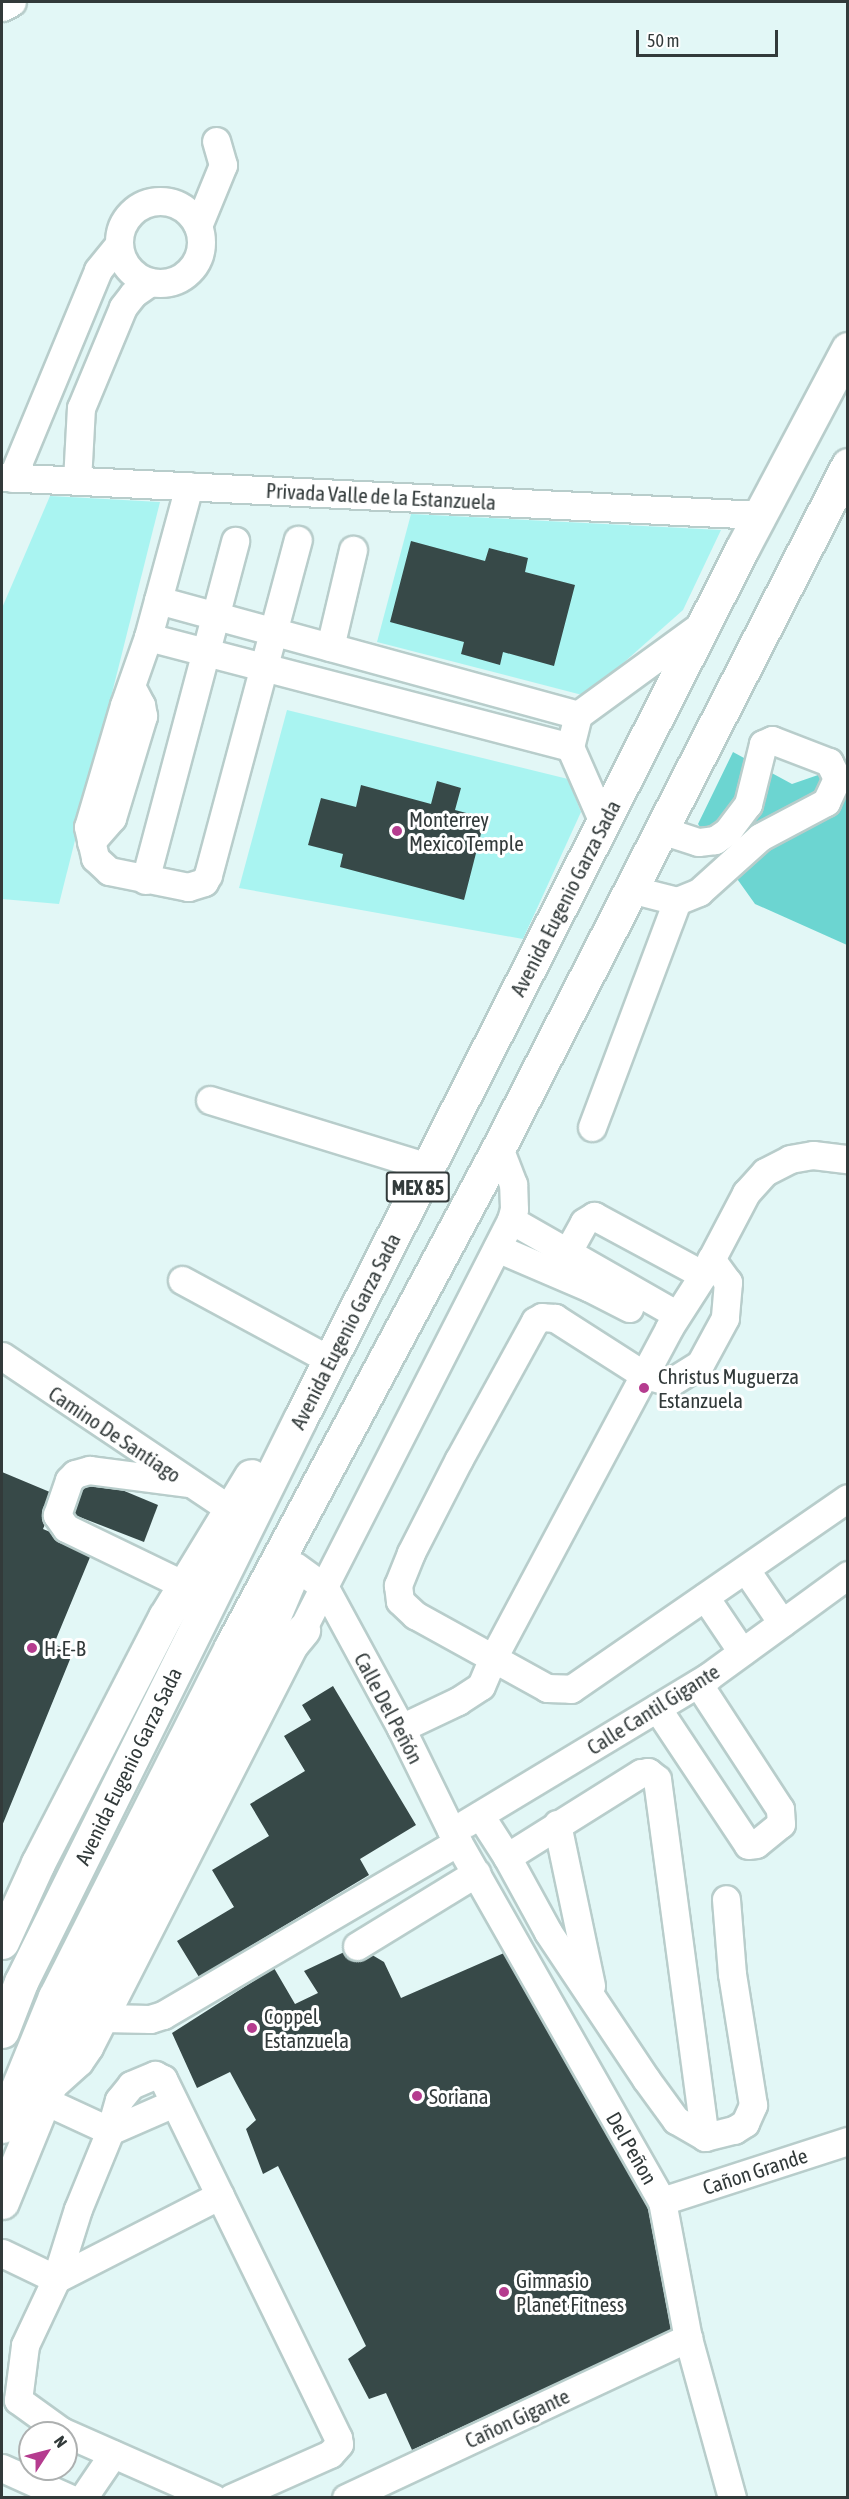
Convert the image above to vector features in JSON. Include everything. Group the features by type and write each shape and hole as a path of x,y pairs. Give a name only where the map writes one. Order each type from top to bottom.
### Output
{"highway":[{"name":"Avenida Eugenio Garza Sada","path":"2,2031 26,1972 300,1419 704,623 848,348"},
{"name":"Avenida Eugenio Garza Sada","path":"2,2126 55,1997 231,1647 499,1147 848,465"},
{"path":"4,1929 165,1617 278,1434 300,1419"},
{"path":"2,2202 81,2008 270,1625 295,1566 321,1478"},
{"path":"209,1746 303,1630"}],"street":[{"path":"2,7 12,2"},
{"path":"198,226 223,165 216,141"},
{"path":"7,477 46,399 98,270 118,245 124,220 132,210 150,202 169,201 181,206 191,214 198,226 200,251 195,263 187,273 163,283 150,282 138,277 128,269 118,245"},
{"path":"77,481 81,408 123,307 133,294 150,282"},
{"path":"46,399 81,408"},
{"name":"Privada Valle de la Estanzuela","path":"7,477 760,515"},
{"path":"189,486 148,637 87,827 100,865 109,871 188,887 204,882 208,875 298,540"},
{"path":"146,880 235,540"},
{"path":"330,647 353,550"},
{"path":"158,600 578,715"},
{"path":"603,822 570,747 578,715 704,623"},
{"path":"148,637 570,747"},
{"path":"630,889 677,901 699,892 760,837 826,802 837,778 829,762 772,740 763,744 748,804 728,831 715,840 698,842 660,830"},
{"path":"715,840 731,865"},
{"path":"592,1127 677,901"},
{"path":"210,1100 428,1167"},
{"path":"110,2131 45,2095 79,2062 103,2018 325,1588 511,1220 514,1209 513,1184 499,1147"},
{"path":"401,1728 458,1701 481,1686 672,1321 707,1267 746,1193 765,1172 790,1159 813,1155 848,1159"},
{"path":"567,1253 584,1222 594,1216 707,1267 728,1282 725,1318 700,1364 671,1382 644,1375 555,1318 542,1317 530,1330 459,1459 411,1553 397,1593 406,1608 547,1688 571,1689 848,1498"},
{"path":"511,1220 567,1253 672,1321"},
{"path":"497,1248 672,1321"},
{"path":"182,1280 330,1360"},
{"name":"Camino De Santiago","path":"2,1356 230,1509"},
{"path":"184,1585 66,1528 57,1515 69,1480 75,1474 89,1470 189,1483"},
{"path":"295,1566 325,1588"},
{"path":"746,1569 782,1623"},
{"name":"Calle Cantil Gigante","path":"103,2018 134,2020 164,2015 454,1836 480,1815 698,1683 848,1575"},
{"name":"Calle Del Peñón","path":"325,1588 401,1728 454,1836"},
{"path":"705,1597 742,1652"},
{"path":"657,1708 748,1845 756,1844 781,1824 780,1809 698,1683"},
{"path":"507,1857 641,1773 648,1772 657,1779 705,2137"},
{"path":"480,1815 507,1857 548,1932 646,2079 676,2120 705,2137 735,2130 745,2123 753,2105 732,1974 726,1899"},
{"path":"557,1824 574,1914 594,2000"},
{"name":"Del Peñon","path":"454,1836 663,2201 688,2338 732,2498"},
{"path":"357,1946 476,1874"},
{"path":"548,1932 574,1914"},
{"path":"213,2498 61,2431 18,2400 25,2345 56,2279 78,2209 124,2090 150,2076 160,2076 163,2079 326,2410 339,2445 330,2454 231,2498"},
{"name":"Cañon Grande","path":"663,2201 848,2141"},
{"path":"56,2279 220,2195"},
{"path":"2,2253 56,2279"},
{"name":"Cañon Gigante","path":"346,2498 688,2338"},
{"path":"83,2498 113,2454"},
{"path":"2,2468 69,2498"}],"shaded area":[{"path":"50,496 160,502 59,904 2,899 2,608"},
{"path":"411,514 721,530 683,610 586,696 377,642"},
{"path":"287,710 568,779 581,812 523,939 239,888"},
{"path":"733,752 792,784 847,765 847,945 755,904 698,824"}],"building":[{"path":"411,541 485,561 489,548 528,558 525,572 575,585 554,666 503,652 500,665 461,654 464,642 390,622"},
{"name":"Monterrey Mexico Temple","path":"437,781 461,788 455,810 485,818 464,900 340,867 343,854 308,845 321,798 356,807 361,785 431,804"},
{"name":"H-E-B","path":"2,1472 57,1495 43,1529 93,1550 54,1644 73,1652 2,1826"},
{"path":"86,1475 158,1505 144,1542 72,1514"},
{"path":"333,1686 416,1825 360,1859 369,1875 199,1977 177,1941 234,1907 212,1870 269,1836 250,1804 305,1771 284,1736 311,1720 302,1705"},
{"path":"357,1946 384,1962 401,1998 504,1953 649,2192 678,2327 412,2450 386,2393 369,2399 348,2359 366,2346 278,2166 263,2174 246,2129 256,2120 230,2072 197,2088 172,2033 274,1968 295,2004 318,1993 304,1971"}],"place":[{"name":"Monterrey Mexico Temple","path":"397,831"},
{"name":"Christus Muguerza Estanzuela","path":"644,1388"},
{"name":"H-E-B","path":"32,1648"},
{"name":"Coppel Estanzuela","path":"252,2028"},
{"name":"Soriana","path":"417,2096"},
{"name":"Gimnasio Planet Fitness","path":"504,2292"}]}
